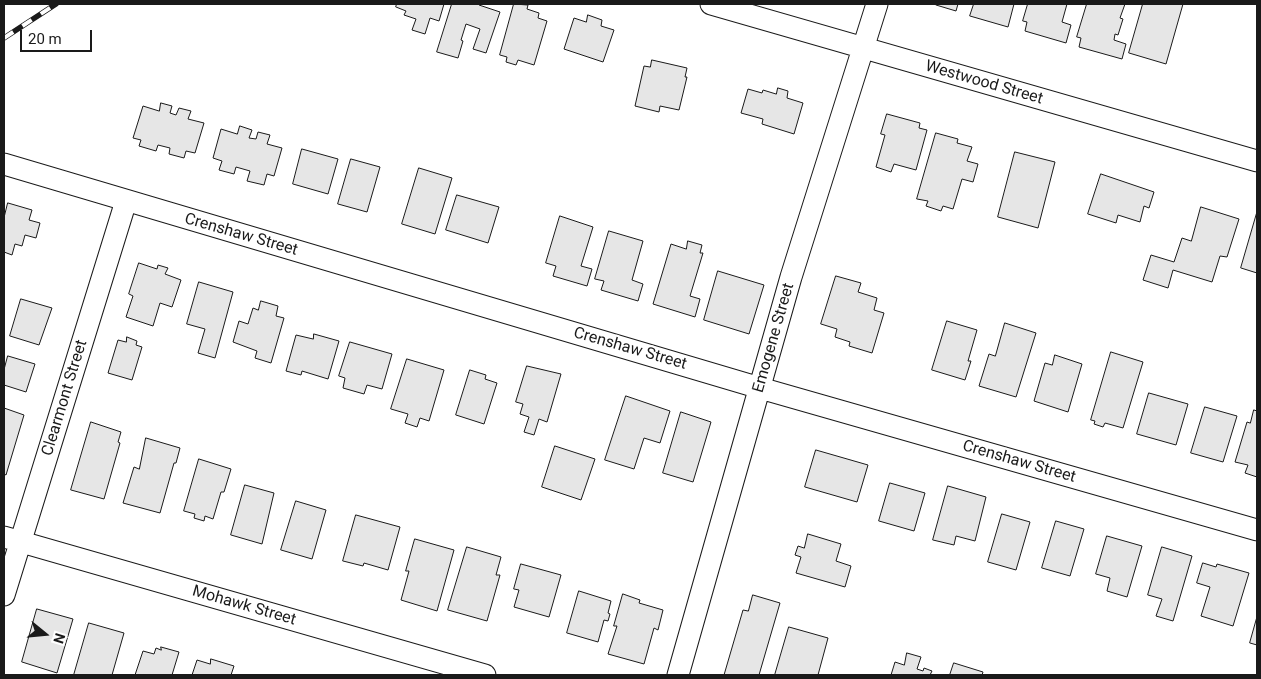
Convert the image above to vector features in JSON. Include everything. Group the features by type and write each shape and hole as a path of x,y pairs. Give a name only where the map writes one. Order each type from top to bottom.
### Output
{"street":[{"name":"Westwood Street","path":"711,4 1257,161"},
{"name":"Emogene Street","path":"678,675 791,277 877,4"},
{"name":"Crenshaw Street","path":"4,164 760,388 1257,530"},
{"name":"Clearmont Street","path":"4,595 12,539 126,201"},
{"name":"Mohawk Street","path":"12,539 484,675"}],"building":[{"path":"397,4 444,4 439,21 430,18 425,34 412,30 416,19 404,15 406,11 396,7"},
{"path":"452,4 479,4 500,12 486,53 473,49 480,29 466,24 458,58 437,52"},
{"path":"514,4 528,5 527,9 539,13 538,18 547,21 534,65 518,60 516,65 506,62 507,57 500,55"},
{"path":"936,4 958,4 956,11"},
{"path":"974,4 1014,4 1008,27 970,16"},
{"path":"1028,4 1067,4 1062,22 1071,25 1066,43 1025,31 1027,22 1023,21"},
{"path":"1087,4 1125,4 1120,18 1123,19 1118,35 1115,34 1114,40 1126,44 1122,59 1079,47 1081,38 1077,37"},
{"path":"1143,4 1183,4 1166,64 1129,53"},
{"path":"588,15 602,20 601,26 614,30 603,62 564,49 574,18 586,22"},
{"path":"652,60 687,68 685,77 687,77 679,110 660,106 659,112 635,106 644,66 650,67"},
{"path":"778,88 788,91 787,98 803,103 794,134 762,124 763,119 741,113 748,89 762,93 763,90 776,94"},
{"path":"161,103 172,106 170,113 176,115 179,108 191,111 188,119 204,123 195,153 186,151 184,158 169,154 170,148 158,145 156,151 139,146 141,140 133,138 143,106 159,111"},
{"path":"887,114 920,123 919,128 927,130 916,170 894,164 891,172 876,167 885,135 881,134"},
{"path":"240,126 252,130 249,138 256,139 258,132 270,135 267,144 282,148 274,176 267,174 264,185 247,181 250,171 236,167 234,174 219,170 222,161 213,158 221,129 237,134"},
{"path":"936,133 958,139 957,143 972,147 967,161 978,164 973,182 962,179 953,209 943,206 941,211 926,206 928,201 917,199"},
{"path":"302,149 338,159 328,194 293,184"},
{"path":"1015,152 1055,162 1038,228 998,217"},
{"path":"351,159 380,167 367,212 338,204"},
{"path":"419,168 452,178 435,234 402,224"},
{"path":"1101,174 1154,192 1149,208 1144,206 1140,222 1118,215 1116,223 1088,214"},
{"path":"457,195 499,207 488,243 446,230"},
{"path":"8,203 32,210 29,220 40,223 36,238 25,235 22,246 15,244 12,255 4,252 4,218"},
{"path":"1201,207 1239,219 1227,257 1220,256 1212,282 1173,270 1168,288 1143,280 1151,255 1174,262 1182,238 1191,241"},
{"path":"1257,212 1257,273 1241,268"},
{"path":"560,216 593,227 581,266 592,269 587,286 553,276 556,266 546,263"},
{"path":"609,231 643,241 632,280 643,284 638,301 601,290 604,281 595,279"},
{"path":"688,241 702,245 700,253 703,253 690,296 700,299 695,317 653,304 671,244 686,249"},
{"path":"139,263 157,269 158,265 168,268 165,274 181,280 172,307 160,303 153,326 126,317 133,296 129,294"},
{"path":"718,271 764,285 749,334 704,320"},
{"path":"836,276 861,283 858,292 877,298 874,310 884,313 872,353 849,346 850,342 835,337 837,329 821,324"},
{"path":"199,282 233,292 215,358 198,353 205,329 187,324"},
{"path":"21,299 52,308 39,345 10,336"},
{"path":"261,301 278,306 276,316 284,318 271,363 255,358 257,351 233,342 239,321 248,324 253,308 258,310"},
{"path":"947,321 977,330 968,361 971,361 965,380 932,370"},
{"path":"1005,323 1036,333 1016,397 979,386 989,354 995,356"},
{"path":"314,334 339,341 328,379 302,371 301,375 286,371 296,335 313,339"},
{"path":"127,337 137,341 136,345 142,347 132,380 108,373 118,340 126,342"},
{"path":"350,342 392,354 382,389 367,385 364,394 343,388 345,378 339,376"},
{"path":"1111,352 1143,362 1123,428 1105,423 1103,427 1094,424 1095,421 1091,420"},
{"path":"1055,355 1082,364 1068,412 1034,401 1045,363 1052,365"},
{"path":"8,356 35,364 26,392 4,385 4,370"},
{"path":"407,359 444,370 429,421 420,418 417,427 405,423 408,414 391,409"},
{"path":"527,366 561,374 547,422 539,419 534,435 524,432 529,417 520,414 523,404 516,402"},
{"path":"470,370 486,375 485,379 497,383 484,424 456,415"},
{"path":"1149,393 1188,404 1176,445 1137,434"},
{"path":"626,396 670,411 660,443 644,438 634,469 605,460"},
{"path":"1205,407 1237,416 1223,462 1191,453"},
{"path":"4,408 24,415 6,475 4,474"},
{"path":"1254,410 1257,411 1257,477 1245,473 1248,465 1235,462 1247,422 1250,423"},
{"path":"681,412 711,422 693,482 663,473"},
{"path":"91,422 121,432 118,442 120,443 104,499 71,490"},
{"path":"146,438 180,448 160,513 123,503 134,467 139,469"},
{"path":"555,446 595,459 581,500 542,487"},
{"path":"816,450 868,465 857,502 805,487"},
{"path":"199,459 231,469 224,492 221,492 213,519 205,516 204,521 194,518 195,514 184,511"},
{"path":"890,483 925,493 914,531 879,521"},
{"path":"245,485 274,493 262,544 231,535"},
{"path":"948,486 986,497 975,541 956,536 954,545 933,540"},
{"path":"296,501 326,510 312,559 281,550"},
{"path":"1002,514 1030,522 1016,570 988,562"},
{"path":"356,515 400,527 388,570 364,563 363,566 343,561"},
{"path":"1056,521 1084,529 1070,576 1042,568"},
{"path":"808,534 841,544 836,561 851,566 845,587 796,573 801,557 795,555 798,546 804,548"},
{"path":"1107,536 1142,546 1127,597 1107,591 1110,578 1096,574"},
{"path":"415,539 454,550 437,611 401,600 409,571 406,571"},
{"path":"467,547 501,557 496,575 500,575 487,621 448,610"},
{"path":"1162,547 1192,556 1173,621 1156,616 1162,599 1148,595"},
{"path":"1203,563 1216,567 1217,564 1249,573 1233,626 1201,616 1210,587 1197,583"},
{"path":"521,564 561,575 549,617 514,607 519,590 514,589"},
{"path":"579,591 611,601 608,621 604,620 598,642 567,633"},
{"path":"623,594 640,600 639,603 663,610 658,630 654,628 644,664 608,654 617,626 614,626"},
{"path":"753,595 780,603 759,675 724,675 743,610 748,611"},
{"path":"37,609 73,619 57,673 22,662"},
{"path":"1257,617 1257,645 1250,643"},
{"path":"89,623 124,633 112,675 74,675"},
{"path":"789,627 828,638 818,675 775,675"},
{"path":"161,647 179,652 172,675 135,675 143,651 154,654 156,648 161,650"},
{"path":"907,653 921,657 917,669 923,671 924,668 932,671 930,675 891,675 895,662 904,665"},
{"path":"211,659 234,666 231,675 192,675 197,660 210,664"},
{"path":"954,663 983,672 982,675 950,675"}],"railway":[{"path":"4,38 56,4"}]}
